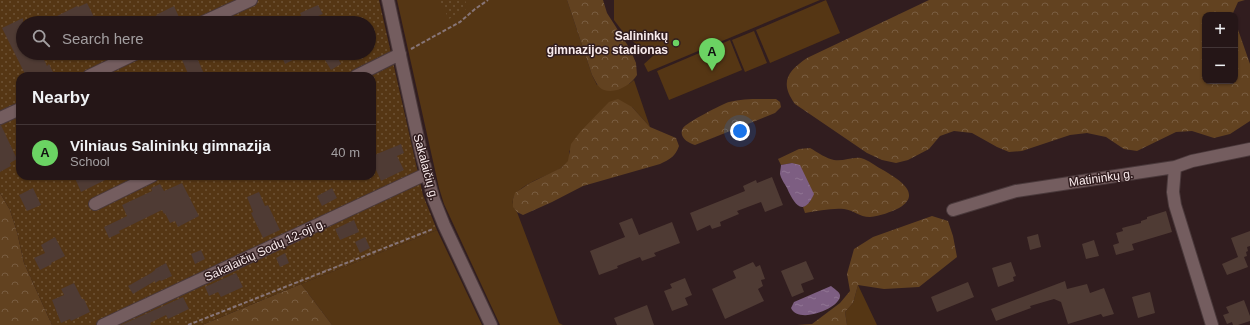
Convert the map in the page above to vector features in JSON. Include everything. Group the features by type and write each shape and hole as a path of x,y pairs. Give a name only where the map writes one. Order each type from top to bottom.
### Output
{"street":[{"path":"217,16 251,0"},
{"name":"Sakalaičių g.","path":"388,0 426,174 434,200 444,225 491,325"},
{"path":"364,72 400,54"},
{"path":"97,72 122,60"},
{"path":"0,118 16,111"},
{"name":"Matininkų g.","path":"953,210 1016,191 1175,167 1192,161 1250,149"},
{"path":"1175,167 1173,192 1175,205 1212,325"},
{"name":"Sakalaičių Sodų 12-oji g.","path":"103,325 426,174"},
{"path":"96,204 144,180"}],"path":[{"path":"400,54 460,22 488,0"},
{"path":"188,325 444,225"}],"shaded area":[{"path":"0,0 379,0 423,195 437,230 202,325 52,325 24,263 10,210 0,193"},
{"path":"397,0 567,0 592,75 597,85 629,84 634,80 650,127 632,107 569,151 569,161 562,167 519,190 514,197 513,204 559,323 563,325 500,325 444,204 439,188"},
{"path":"439,0 465,0 468,8 449,19"},
{"name":"Salininkų gimnazijos stadionas","path":"614,0 820,0 648,72 644,64 654,55 644,50 626,36 614,20"},
{"path":"826,0 840,33 770,63 756,30"},
{"path":"754,31 767,63 745,72 732,40"},
{"path":"730,40 742,70 669,100 657,71"},
{"path":"437,230 482,325 332,325 301,284"},
{"path":"858,285 877,325 847,325 845,312 853,303"}],"green space":[{"path":"567,0 603,0 607,13 630,49 636,63 637,75 623,88 609,91 600,88 597,84 592,75"},
{"path":"929,0 1245,0 1238,2 1233,12 1202,12 1202,84 1238,84 1238,30 1250,64 1250,121 1230,134 1214,138 1192,131 1176,132 1137,151 1124,149 1106,137 1087,133 1070,135 1022,151 1009,152 972,133 954,131 940,136 929,149 908,160 896,163 882,160 867,153 795,104 787,89 788,78 791,72 807,58"},
{"path":"618,99 632,107 650,127 676,138 679,146 674,155 660,164 583,186 523,215 517,212 513,207 515,193 530,183 561,168 568,161 571,144 581,131 609,102"},
{"path":"747,99 776,99 780,102 781,107 775,113 695,145 689,143 683,137 683,128 690,122 725,103"},
{"path":"810,148 825,157 834,160 857,158 864,159 894,177 905,186 909,197 899,208 881,215 870,217 844,209 829,209 805,213 803,207 810,202 792,163 781,165 778,159 799,149"},
{"path":"0,193 10,210 24,263 52,325 0,325"},
{"path":"932,216 948,221 953,236 957,257 919,287 884,289 858,285 853,303 845,312 847,325 797,325 812,324 840,303 850,291 847,274 854,249 873,237"},
{"path":"301,284 332,325 202,325"}],"water":[{"path":"792,163 800,165 814,194 810,201 802,207 799,206 793,199 780,174 781,165"},
{"path":"831,286 838,291 840,295 839,300 827,309 819,313 802,315 795,313 791,308 794,302"}],"building":[{"path":"87,3 94,16 57,16 77,6 78,7"},
{"path":"318,5 323,14 318,16 301,16 300,13"},
{"path":"174,6 179,16 156,16"},
{"path":"16,21 16,56 2,28"},
{"path":"18,60 44,60 47,66 49,64 53,72 24,72"},
{"path":"182,60 198,60 203,72 187,72"},
{"path":"283,60 293,60 285,64"},
{"path":"325,60 339,60 341,64 331,70"},
{"path":"1,125 16,160 10,163 11,166 0,172"},
{"path":"401,144 404,153 397,156 404,170 381,181 376,170 376,154"},
{"path":"772,177 783,205 765,212 761,202 737,211 739,214 720,222 721,226 712,229 710,225 697,231 690,213 745,191 743,186 756,180 757,183"},
{"path":"76,180 105,180 81,192"},
{"path":"182,183 199,216 178,227 175,221 170,223 162,210 119,231 120,233 109,238 104,227 127,216 122,205 152,191 151,188 160,184 164,191"},
{"path":"33,188 41,205 27,211 19,195"},
{"path":"332,188 337,198 322,206 317,196"},
{"path":"259,192 265,206 268,205 280,230 263,238 251,213 253,212 247,197"},
{"path":"1166,211 1172,232 1132,244 1134,250 1116,255 1113,245 1119,243 1116,233 1123,231 1122,228 1141,223 1141,221 1147,219 1147,217"},
{"path":"632,218 639,235 672,222 680,243 654,253 656,256 642,261 640,257 617,266 618,268 599,275 590,251 625,237 619,223"},
{"path":"354,220 359,232 340,240 335,229"},
{"path":"1250,231 1250,246 1247,247 1247,256 1244,257 1248,267 1227,275 1222,264 1238,257 1231,238"},
{"path":"1038,234 1041,247 1030,250 1027,237"},
{"path":"55,237 65,256 40,270 34,258 45,253 41,245"},
{"path":"365,237 370,248 360,253 355,242"},
{"path":"1094,240 1099,256 1086,259 1082,244"},
{"path":"201,250 205,259 195,264 191,254"},
{"path":"285,253 289,263 280,267 276,258"},
{"path":"806,261 814,279 801,284 804,292 792,297 781,271"},
{"path":"753,262 756,267 760,265 765,279 761,280 763,286 758,289 764,301 725,319 712,289 736,278 733,271"},
{"path":"1011,262 1016,276 1013,277 1014,281 998,287 992,268"},
{"path":"166,263 172,276 155,283 155,281 133,294 128,286"},
{"path":"236,273 243,287 221,297 218,292 209,296 205,287"},
{"path":"685,278 692,295 685,298 688,305 672,311 664,291 672,288 670,284"},
{"path":"1065,281 1067,289 1087,284 1090,293 1104,288 1114,314 1103,317 1101,314 1068,324 1061,302 1054,299 1030,306 1031,308 996,321 991,309"},
{"path":"968,282 974,297 937,312 931,297"},
{"path":"74,283 90,312 71,321 70,319 61,323 52,300 64,295 61,289"},
{"path":"1150,292 1155,313 1138,318 1132,297"},
{"path":"183,297 189,309 168,319 166,315 150,323 151,325 121,325"},
{"path":"1244,300 1250,316 1250,321 1238,325 1233,325 1232,322 1227,324 1223,315 1229,313 1226,307"},
{"path":"647,305 654,325 617,325 614,318"}],"place":[{"name":"Salininkų gimnazijos stadionas","path":"676,43"},
{"name":"Vilniaus Salininkų gimnazija","path":"712,71"}]}
